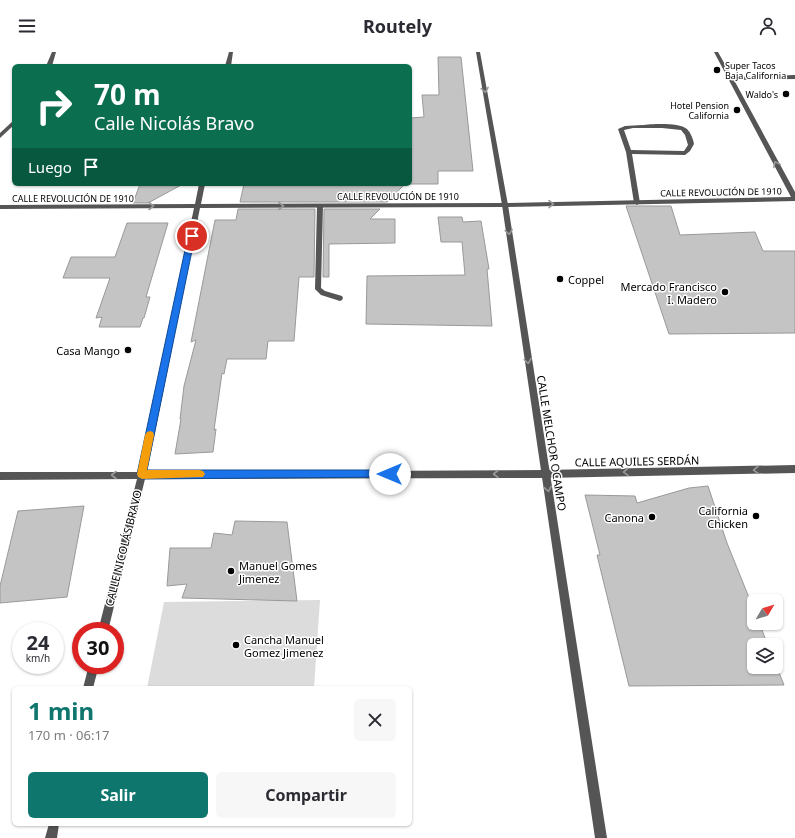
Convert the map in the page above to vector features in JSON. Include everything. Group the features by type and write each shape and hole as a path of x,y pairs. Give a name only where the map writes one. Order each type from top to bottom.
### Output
{"street":[{"path":"50,64 54,52"},
{"path":"228,64 231,52"},
{"name":"CALLE MELCHOR OCAMPO","path":"478,52 505,205 601,838"},
{"path":"716,52 795,199"},
{"path":"730,78 795,77"},
{"path":"0,136 12,124"},
{"path":"629,152 685,152 690,149 691,144 687,132 678,127 631,126 621,129 629,152 637,203"},
{"name":"CALLE NICOLÁS BRAVO","path":"105,622 142,474 202,186"},
{"name":"CALLE REVOLUCIÓN DE 1910","path":"0,207 505,205 795,199"},
{"path":"320,206 318,289 323,293 340,298"},
{"name":"CALLE AQUILES SERDÁN","path":"0,476 142,474 546,474 795,469"},
{"path":"89,686 92,674"},
{"path":"51,838 54,826"}],"shaded area":[{"name":"Cancha Manuel Gomez Jimenez","path":"320,600 314,686 147,686 164,602"}],"building":[{"path":"438,57 461,57 473,171 438,171 438,184 412,184 412,118 424,117 422,95 439,95"},
{"path":"139,186 179,186 148,203 133,203"},
{"path":"244,186 403,186 387,202 240,202"},
{"name":"Mercado Francisco I. Madero","path":"626,206 671,206 680,235 755,232 763,251 795,251 795,333 669,334"},
{"path":"238,209 315,209 314,277 299,277 294,341 268,341 266,359 227,359 224,374 222,373 214,430 216,429 213,452 175,454 181,419 184,386 196,340 191,342 215,220 236,220"},
{"path":"324,209 380,209 370,219 395,219 395,243 329,244 329,277 323,277"},
{"path":"438,217 462,217 463,222 481,221 489,269 487,269 492,326 366,324 367,276 465,275 462,242 441,242"},
{"path":"127,223 168,223 146,297 150,297 140,327 99,327 102,317 96,318 110,278 63,278 71,257 115,257"},
{"path":"708,486 727,543 748,594 747,630 762,630 765,638 747,638 747,674 780,674 784,685 629,686 597,555 600,555 585,495 635,496 637,503 689,488"},
{"path":"84,506 67,597 0,603 0,586 18,511"},
{"name":"Manuel Gomes Jimenez","path":"235,521 287,522 297,601 182,598 187,584 167,586 170,548 211,548 214,533 232,535"}],"slow traffic":[{"path":"150,435 142,474 200,474"}],"place":[{"name":"Super Tacos Baja California","path":"717,70"},
{"name":"Waldo's","path":"786,94"},
{"name":"Hotel Pension California","path":"737,110"},
{"name":"Coppel","path":"560,279"},
{"name":"Mercado Francisco I. Madero","path":"725,292"},
{"name":"Casa Mango","path":"128,350"},
{"name":"California Chicken","path":"756,516"},
{"name":"Canona","path":"652,517"},
{"name":"Manuel Gomes Jimenez","path":"231,571"},
{"name":"Cancha Manuel Gomez Jimenez","path":"236,645"}],"route":[{"path":"192,236 142,474 390,474"}]}
